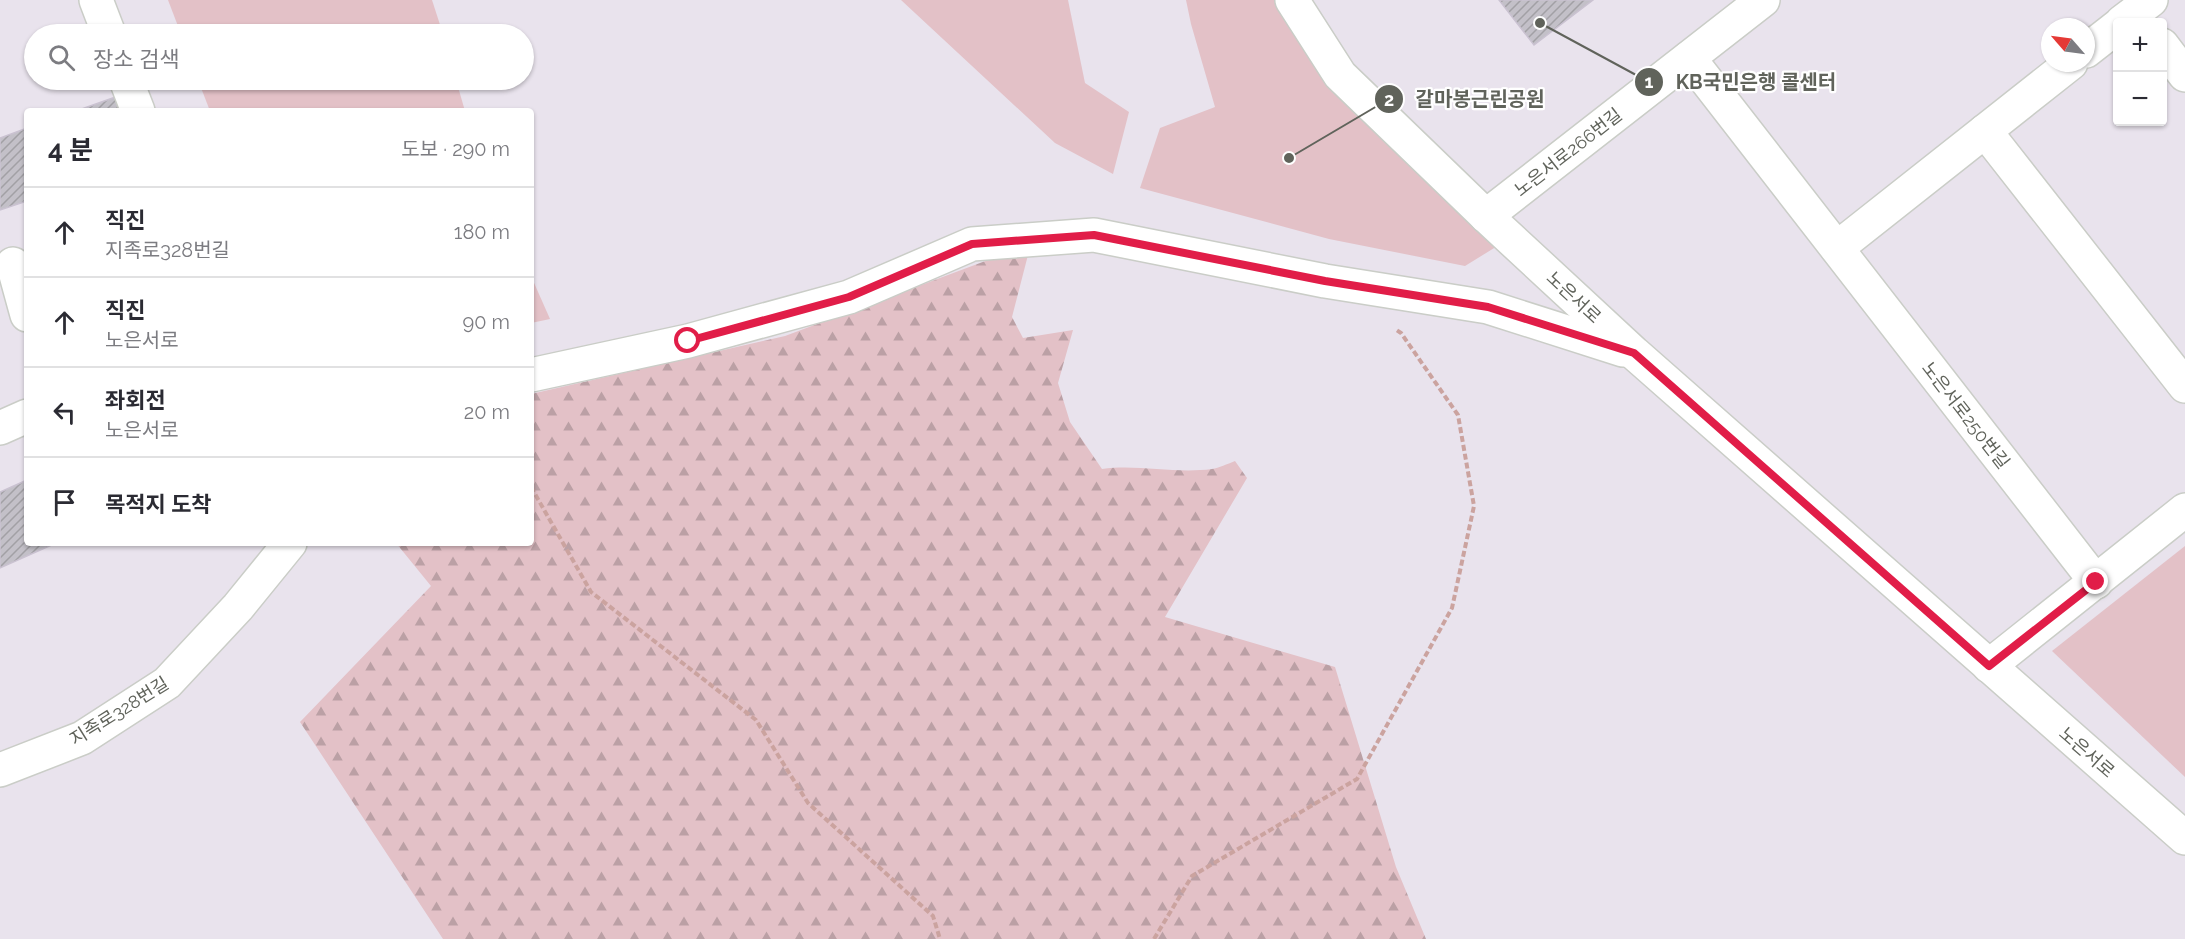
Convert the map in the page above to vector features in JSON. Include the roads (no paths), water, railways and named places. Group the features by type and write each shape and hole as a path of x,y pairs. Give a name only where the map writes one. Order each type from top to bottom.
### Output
{"street":[{"path":"96,0 105,24"},
{"name":"노은서로","path":"1292,0 1340,75 1486,216 1634,353 2184,835"},
{"name":"노은서로266번길","path":"1486,216 1763,0"},
{"path":"2095,44 2134,16"},
{"path":"2167,50 2185,75"},
{"name":"노은서로250번길","path":"1689,58 2096,582"},
{"path":"1837,248 2060,72"},
{"path":"130,90 137,108"},
{"path":"1985,131 2185,386"},
{"path":"534,374 688,341 849,297 972,244 1094,235 1325,281 1488,307 1634,353"},
{"path":"13,264 24,304"},
{"path":"0,428 24,417"},
{"path":"1989,666 2185,510"},
{"name":"지족로328번길","path":"0,770 82,738 167,683 238,607 288,546"}],"place":[{"name":"KB국민은행 콜센터","path":"1540,23"},
{"name":"갈마봉근린공원","path":"1289,158"}]}
